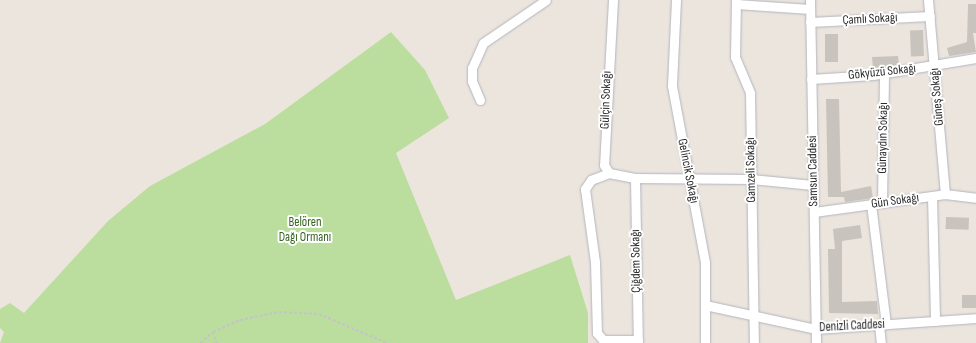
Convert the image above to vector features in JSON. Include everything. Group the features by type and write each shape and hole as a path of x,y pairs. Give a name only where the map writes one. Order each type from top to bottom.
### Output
{"street":[{"path":"480,100 472,80 472,68 482,43 546,0"},
{"name":"Gülçin Sokağı","path":"609,173 604,165 612,0"},
{"name":"Gelincik Sokağı","path":"676,0 672,86 705,263 705,343"},
{"name":"Güneş Sokağı","path":"928,0 945,194"},
{"path":"736,2 810,4"},
{"name":"Gamzeli Sokağı","path":"736,2 735,57 750,93 754,343"},
{"name":"Samsun Caddesi","path":"810,4 816,343"},
{"name":"Çamlı Sokağı","path":"810,22 930,16"},
{"name":"Gökyüzü Sokağı","path":"811,79 884,73 976,58"},
{"name":"Günaydın Sokağı","path":"882,203 884,73"},
{"path":"638,341 603,340 597,333 595,262 585,189 591,180 609,173 635,178 752,179 813,185"},
{"name":"Çiğdem Sokağı","path":"635,178 638,341"},
{"name":"Gün Sokağı","path":"814,212 945,194 976,198"},
{"path":"932,196 935,321"},
{"path":"871,204 882,324 881,343"},
{"name":"Denizli Caddesi","path":"705,305 816,329 976,318"}],"path":[{"path":"200,343 213,332 240,320 279,312 319,314 387,343"},
{"path":"213,332 217,343"}],"green space":[{"name":"Belören Dağı Ormanı","path":"391,32 425,70 449,118 396,153 456,300 570,255 588,313 588,343 0,343 4,332 0,328 0,309 10,303 24,313 108,221 150,186 265,124"}],"building":[{"path":"968,4 976,4 976,33 973,33 976,52 949,56 947,48 967,42"},
{"path":"910,30 923,30 924,56 911,56"},
{"path":"825,34 838,34 838,62 825,62"},
{"path":"898,56 899,65 873,69 872,57"},
{"path":"826,99 839,99 841,192 871,186 873,198 845,202 844,197 828,197"},
{"path":"946,217 969,218 969,230 946,229"},
{"path":"860,225 862,238 842,241 842,302 877,301 878,314 829,313 828,249 835,249 833,229"},
{"path":"962,295 976,295 976,308 962,308"}]}
